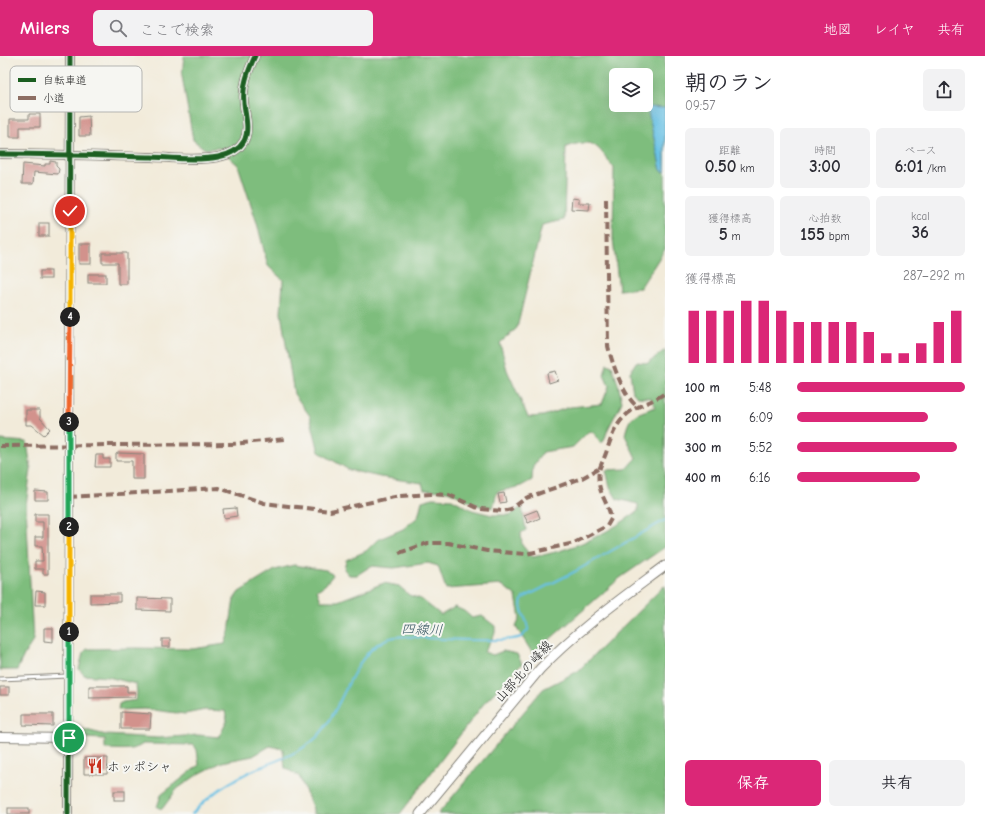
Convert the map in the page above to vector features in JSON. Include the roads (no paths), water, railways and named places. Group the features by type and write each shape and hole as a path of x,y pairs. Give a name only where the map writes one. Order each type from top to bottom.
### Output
{"main road":[{"name":"山部北の峰線","path":"420,814 554,654 596,618 665,566"}],"street":[{"path":"0,154 70,154 204,158 225,155 240,147 246,133 244,87 248,70 255,56"},
{"path":"68,814 70,112"},
{"path":"0,737 69,738"}],"lane":[{"path":"0,678 69,676"}],"water":[{"path":"653,107 665,108 665,172 661,170 648,112 653,112"}],"waterway":[{"name":"四線川","path":"192,814 206,800 238,778 303,748 317,737 326,726 363,659 372,649 383,641 393,637 404,636 489,640 514,639 521,637 528,630 521,606 523,598 576,571 665,520"}],"place":[{"name":"ホッポシャ","path":"95,766"}]}
